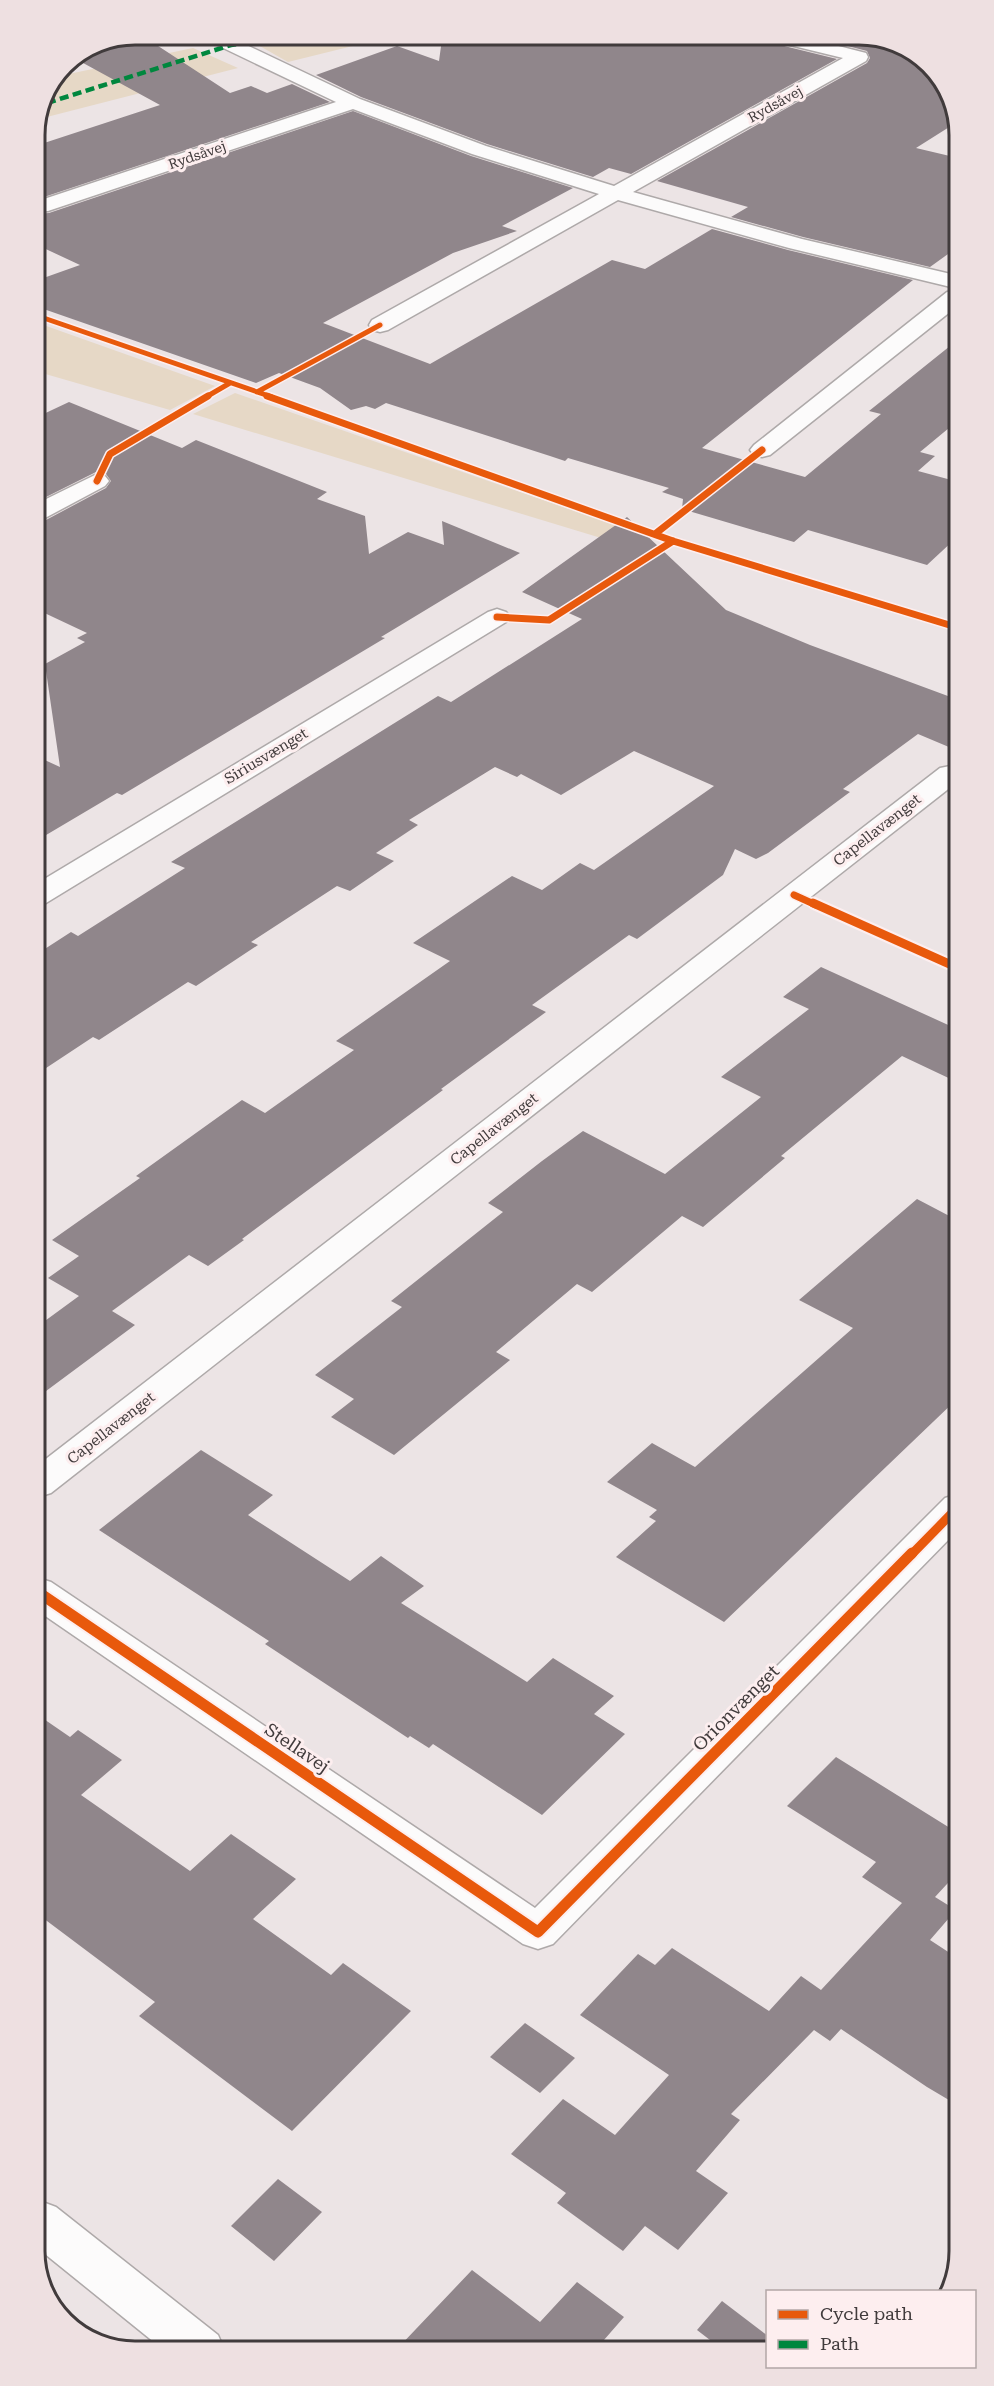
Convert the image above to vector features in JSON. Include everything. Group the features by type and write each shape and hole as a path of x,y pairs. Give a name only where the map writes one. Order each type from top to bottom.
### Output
{"street":[{"path":"232,45 352,103 479,150 615,193 796,244 949,281"},
{"name":"Rydsåvej","path":"380,325 859,57 811,45"},
{"name":"Rydsåvej","path":"45,206 352,103"},
{"path":"762,450 949,302"},
{"path":"45,508 97,481"},
{"name":"Siriusvænget","path":"45,892 497,617"},
{"name":"Capellavænget","path":"45,1479 949,775"},
{"name":"Orionvænget","path":"538,1932 949,1516"},
{"name":"Stellavej","path":"45,1597 538,1932"},
{"path":"45,2226 189,2341"}],"shaded area":[{"path":"258,45 357,45 288,62"},
{"path":"193,48 238,68 47,117 52,101 69,74"},
{"path":"45,326 215,386 170,410 45,374"},
{"path":"235,393 650,537 634,548 193,414"}],"building":[{"path":"157,45 230,93 251,86 267,93 292,84 330,102 45,197 45,143 160,105 82,62 101,52 118,47"},
{"path":"441,45 780,45 837,59 631,174 609,168 593,177 487,144 361,97 316,75 397,46 439,61"},
{"path":"844,45 865,45 899,54 923,71 940,95 944,106 948,128 916,148 949,156 949,253 930,267 803,237 731,217 748,207 657,181 867,63 870,58 867,51"},
{"path":"353,111 471,156 573,188 502,226 517,231 453,253 323,323 430,364 612,260 645,269 712,229 913,280 702,448 805,477 881,414 869,411 949,347 949,428 920,452 935,456 918,471 949,479 949,545 927,565 808,530 794,542 682,509 683,499 662,492 669,488 568,458 565,461 386,403 375,409 366,406 351,410 320,388 279,373 256,383 45,309 45,277 80,265 45,249 45,213"},
{"path":"69,402 182,448 196,440 327,492 317,499 365,516 369,554 408,532 444,545 442,521 520,553 381,637 385,638 122,795 117,793 45,836 45,760 60,767 45,664 85,642 77,638 87,633 45,613 45,520 106,488 111,481 106,474 96,472 45,498 45,413"},
{"path":"627,517 726,610 810,645 949,696 949,747 918,734 843,789 850,792 768,853 756,859 735,849 723,875 637,939 629,935 532,1005 546,1012 242,1239 244,1240 208,1266 189,1255 112,1311 135,1325 45,1392 45,1321 79,1296 48,1278 79,1256 52,1240 140,1178 136,1176 242,1100 265,1113 354,1050 336,1041 450,961 413,943 512,876 542,890 580,863 594,870 714,786 634,751 561,795 521,774 517,777 495,767 409,820 418,825 376,853 394,861 350,891 337,886 251,942 258,945 196,986 188,982 99,1040 93,1037 45,1069 45,949 71,932 78,936 185,868 171,862 438,696 451,702 582,619 522,592"},
{"path":"821,967 949,1025 949,1078 902,1056 781,1156 785,1158 703,1227 682,1216 592,1292 577,1284 496,1352 510,1360 394,1455 331,1417 354,1399 315,1375 402,1307 391,1301 503,1212 488,1203 542,1161 583,1131 665,1174 761,1097 721,1077 809,1009 783,997"},
{"path":"917,1199 949,1216 949,1407 724,1622 616,1557 656,1521 649,1517 657,1510 607,1482 652,1443 695,1467 853,1328 799,1300"},
{"path":"201,1450 273,1495 248,1515 350,1581 381,1556 424,1586 401,1603 527,1682 553,1658 614,1696 594,1714 625,1734 542,1815 433,1744 429,1748 410,1736 408,1738 265,1644 269,1641 99,1530"},
{"path":"45,1720 70,1737 78,1730 122,1760 81,1795 190,1871 231,1834 296,1879 253,1919 331,1975 343,1963 411,2011 292,2131 139,2016 155,2002 45,1920"},
{"path":"836,1757 949,1827 949,1882 935,1897 949,1906 949,1918 930,1940 949,1952 949,2100 841,2029 830,2041 814,2030 731,2114 740,2120 696,2171 728,2193 678,2250 645,2226 623,2251 557,2203 566,2193 511,2154 563,2099 615,2135 669,2075 580,2015 638,1954 655,1965 672,1948 769,2011 801,1976 821,1990 902,1903 862,1877 876,1862 787,1806"},
{"path":"525,2023 575,2058 540,2093 490,2057"},
{"path":"278,2179 322,2212 274,2261 231,2226"},
{"path":"472,2270 540,2322 577,2282 624,2317 603,2341 405,2341"},
{"path":"722,2301 766,2334 766,2341 711,2341 697,2330"}],"marked path":[{"path":"52,101 231,45"}],"cycle path":[{"path":"45,318 673,541 949,625"},
{"path":"257,392 380,325"},
{"path":"97,481 110,454 230,383"},
{"path":"655,534 762,450"},
{"path":"497,617 549,620 673,541"},
{"path":"794,895 949,964"},
{"path":"45,1597 538,1932 949,1516"}]}
